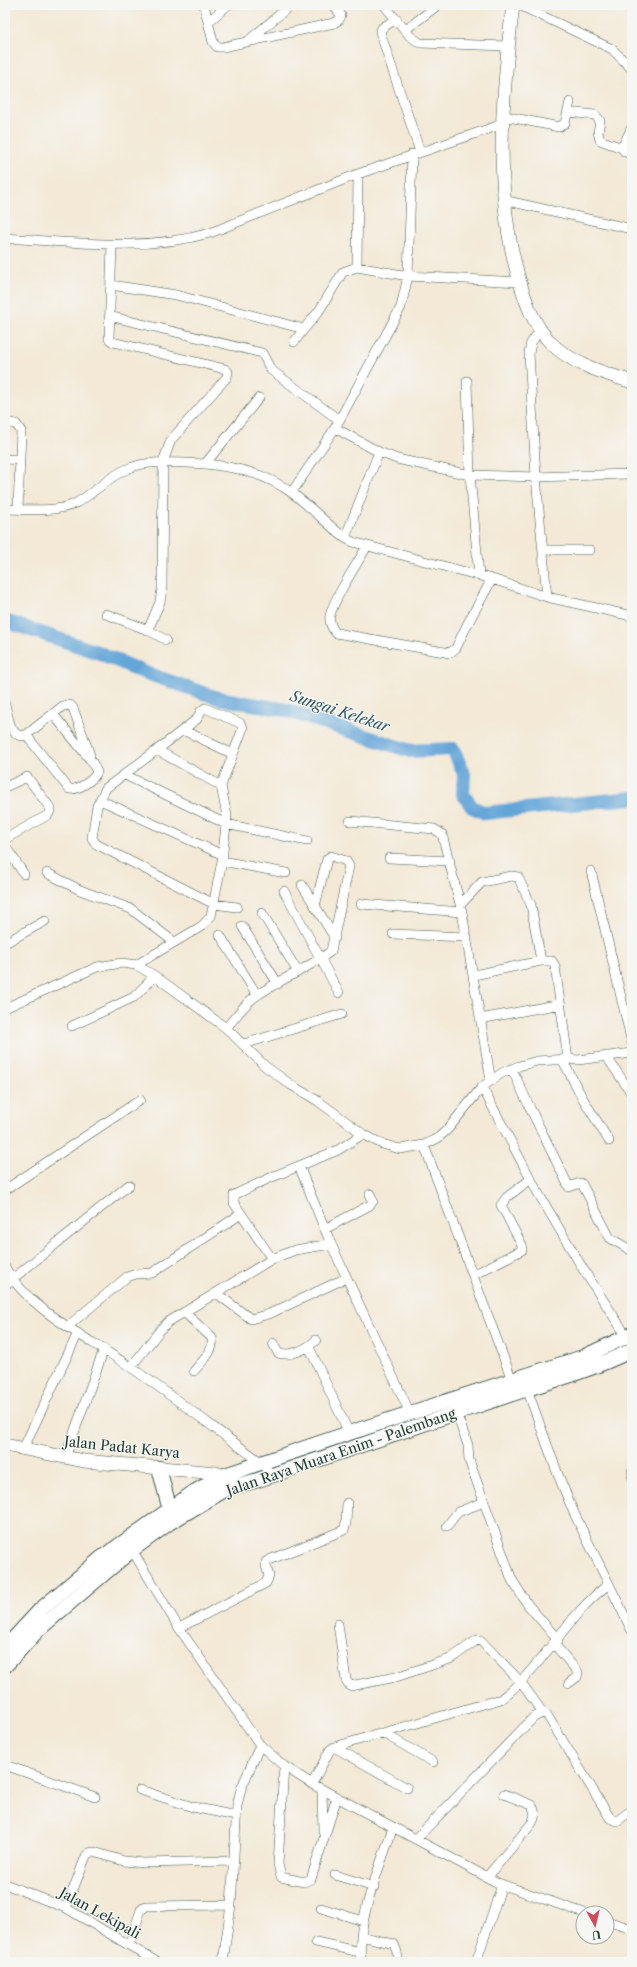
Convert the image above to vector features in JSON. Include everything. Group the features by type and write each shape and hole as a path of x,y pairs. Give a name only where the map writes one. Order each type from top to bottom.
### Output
{"main road":[{"name":"Jalan Raya Muara Enim - Palembang","path":"5,1648 41,1609 100,1559 225,1482 262,1463 344,1434 583,1358 630,1340"},
{"name":"Jalan Raya Muara Enim - Palembang","path":"225,1482 271,1475 527,1389 586,1371 630,1340"},
{"path":"344,1434 344,1450"},
{"path":"159,1468 172,1515"},
{"name":"Jalan Raya Muara Enim - Palembang","path":"5,1666 38,1630 172,1515"}],"street":[{"path":"204,5 213,42 217,47 334,23 339,20 341,15 333,5"},
{"path":"208,22 228,5"},
{"path":"247,42 291,5"},
{"path":"384,5 405,30 420,43 508,46"},
{"path":"405,30 438,5"},
{"path":"513,5 508,46 503,120 503,200 508,237 520,282 532,316 540,330 553,345 576,361 632,382"},
{"path":"519,5 612,49 632,69"},
{"path":"292,492 337,424 399,313 403,301 408,276 416,153 380,32 382,28 396,19"},
{"path":"5,238 112,244 158,244 195,237 210,233 358,174 503,120 559,127 565,123 570,102"},
{"path":"568,112 595,115 600,121 598,132 600,140 622,148 624,151 632,155"},
{"path":"622,148 632,127"},
{"path":"357,267 358,174"},
{"path":"503,200 632,229"},
{"path":"112,244 108,337 111,341 225,369 228,372 226,377 171,440 163,462 162,589 160,602 148,630"},
{"path":"294,342 319,311 343,272 357,267 408,276 520,282"},
{"path":"111,285 176,295 304,329"},
{"path":"109,316 262,353 271,370 337,424 379,452 397,458 470,475 536,477 628,474"},
{"path":"540,330 532,343 529,353 536,477 547,597"},
{"path":"467,381 470,475 478,576"},
{"path":"205,464 259,398"},
{"path":"5,422 16,424 20,428 18,509"},
{"path":"345,538 379,452"},
{"path":"5,459 20,460"},
{"path":"5,509 61,508 86,497 107,479 127,469 140,465 163,462 205,464 259,474 292,492 345,538 367,546 492,579 547,597 632,616"},
{"path":"367,546 330,616 331,625 336,633 450,653 456,648 468,622 492,579"},
{"path":"543,550 590,550"},
{"path":"106,614 148,630 166,640"},
{"path":"5,704 8,724 16,735 21,737 26,735 67,705 73,708 97,772 94,778 76,789 69,789 26,735"},
{"path":"136,965 208,921 211,916 214,904 222,858 227,816 221,786 243,728 240,723 206,708 201,711 197,719 125,775 108,786 100,800 92,835 93,842 214,904 237,907"},
{"path":"53,714 92,762"},
{"path":"183,730 233,754"},
{"path":"157,750 221,786"},
{"path":"125,775 226,824 307,841"},
{"path":"5,788 27,777 51,808 48,815 5,839"},
{"path":"100,800 222,858 286,873"},
{"path":"350,821 439,831 444,837 467,937 491,1081"},
{"path":"5,846 24,874"},
{"path":"226,1028 257,995 319,960 331,951 335,938 349,866 346,860 331,856 327,859 315,906"},
{"path":"389,858 450,861"},
{"path":"591,871 632,1043"},
{"path":"47,873 80,890 131,909 174,942"},
{"path":"461,908 482,882 512,876 518,877 530,902 541,961"},
{"path":"302,885 335,938"},
{"path":"284,891 319,960 339,993"},
{"path":"361,904 461,908"},
{"path":"262,913 298,972"},
{"path":"6,939 45,921"},
{"path":"242,926 278,984"},
{"path":"393,934 467,937"},
{"path":"220,935 257,995"},
{"path":"474,975 541,961 549,960 554,964 561,1004 565,1059 582,1097 609,1141"},
{"path":"5,1008 109,964 122,963 136,965 155,976 226,1028 269,1069 363,1134 392,1148 409,1148 424,1145 438,1138 448,1129 482,1087 512,1069 537,1061 565,1059 578,1060 632,1053"},
{"path":"72,1026 134,997 155,976"},
{"path":"480,1019 561,1004"},
{"path":"244,1044 342,1014"},
{"path":"606,1056 632,1094"},
{"path":"512,1069 569,1187 580,1183 582,1184 610,1238 632,1251"},
{"path":"482,1087 531,1179 583,1269 630,1340"},
{"path":"5,1190 140,1100"},
{"path":"272,1259 234,1203 234,1195 338,1150 363,1134"},
{"path":"424,1145 512,1380"},
{"path":"299,1166 346,1278 410,1413"},
{"path":"473,1275 522,1250 522,1245 501,1205 507,1197 531,1179"},
{"path":"8,1283 128,1185"},
{"path":"325,1229 370,1206 373,1201 370,1194"},
{"path":"68,1326 127,1277 136,1274 152,1273 241,1214"},
{"path":"131,1367 160,1328 184,1312 272,1259 295,1250 331,1244"},
{"path":"5,1267 8,1283 78,1333 131,1367 262,1463 271,1475"},
{"path":"216,1293 251,1319 269,1314 346,1278"},
{"path":"184,1312 212,1338 212,1348 194,1371"},
{"path":"23,1449 78,1333"},
{"path":"273,1343 278,1353 283,1355 309,1347 316,1340"},
{"path":"309,1347 344,1434"},
{"path":"66,1458 104,1349"},
{"path":"527,1389 556,1472 594,1556 632,1631"},
{"path":"456,1413 468,1445 469,1460 512,1580 528,1605 578,1672 577,1677 569,1683"},
{"name":"Jalan Padat Karya","path":"5,1445 66,1458 113,1465 197,1470 216,1474 225,1482"},
{"path":"632,1471 632,1476"},
{"path":"447,1526 458,1512 484,1502"},
{"path":"179,1628 266,1583 269,1576 266,1562 269,1560 344,1530 346,1523 347,1503"},
{"path":"132,1550 179,1628 260,1744 284,1766 312,1784 502,1885 575,1910"},
{"path":"312,1784 330,1750 334,1747 497,1701 520,1681 556,1642 591,1599 609,1584"},
{"path":"338,1624 346,1680 350,1686 396,1677 450,1659 477,1640 480,1640 520,1681 543,1713 547,1715 610,1818 617,1821 632,1810"},
{"path":"416,1839 534,1717 543,1713"},
{"path":"382,1733 433,1762"},
{"path":"223,1962 231,1905 236,1816 241,1789 260,1744"},
{"path":"334,1747 407,1788"},
{"path":"5,1765 95,1797"},
{"path":"284,1766 278,1864 281,1877 285,1880 304,1882 311,1879 337,1797"},
{"path":"322,1789 323,1839"},
{"path":"140,1790 193,1807 236,1816"},
{"path":"487,1877 532,1824 534,1819 535,1812 532,1805 504,1794"},
{"path":"361,1962 360,1936 363,1921 393,1827"},
{"path":"66,1908 86,1856 89,1853 94,1852 124,1861 143,1863 233,1861"},
{"path":"335,1874 374,1887"},
{"name":"Jalan Lekipali","path":"5,1884 66,1908 129,1945 141,1958 157,1962"},
{"path":"476,1962 502,1885"},
{"path":"129,1945 141,1910 146,1906 231,1905"},
{"path":"321,1908 363,1921"},
{"path":"615,1924 632,1929"},
{"path":"360,1936 394,1944 398,1962"},
{"path":"316,1942 360,1952"}],"waterway":[{"name":"Sungai Kelekar","path":"5,621 100,653 143,672 218,698 286,710 410,751 453,749 464,774 463,794 472,807 485,813 632,798"}]}
